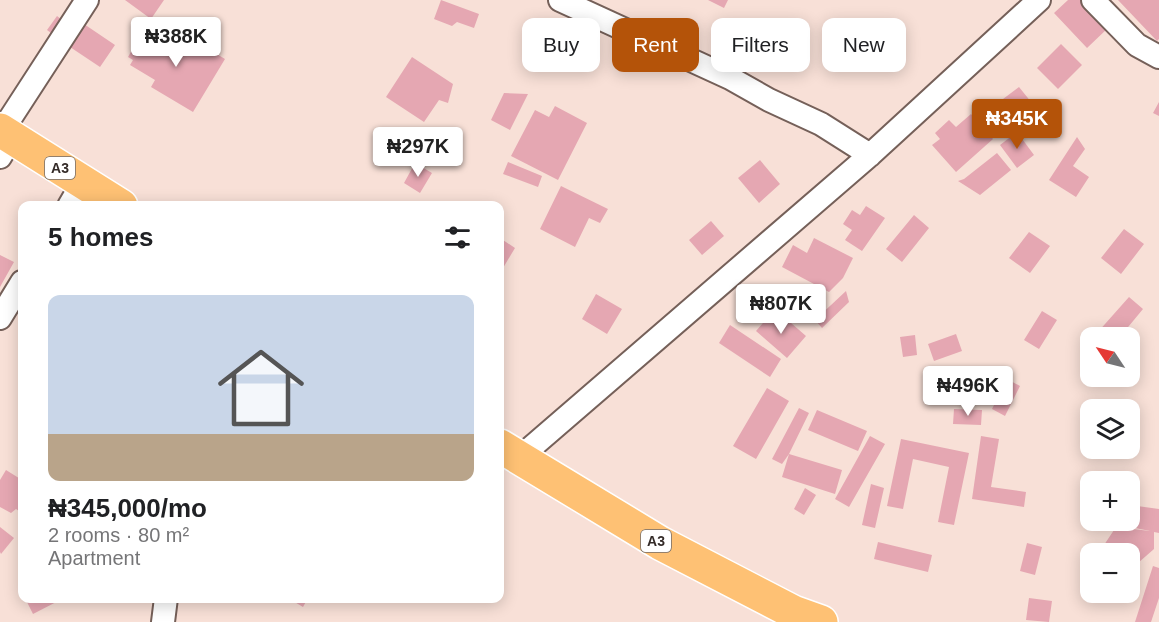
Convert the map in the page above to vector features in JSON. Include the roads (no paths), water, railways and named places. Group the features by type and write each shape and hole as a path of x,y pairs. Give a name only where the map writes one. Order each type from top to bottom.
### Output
{"highway":[{"name":"A3","path":"3,139 76,194 102,201"},
{"name":"A3","path":"509,452 660,543 794,612 821,622"}],"street":[{"path":"3,139 87,0"},
{"path":"560,0 730,78 769,100 821,124 870,155"},
{"path":"509,452 870,155 1038,0"},
{"path":"1093,0 1137,45 1159,57"},
{"path":"0,318 18,289"},
{"path":"163,622 165,603"}]}
